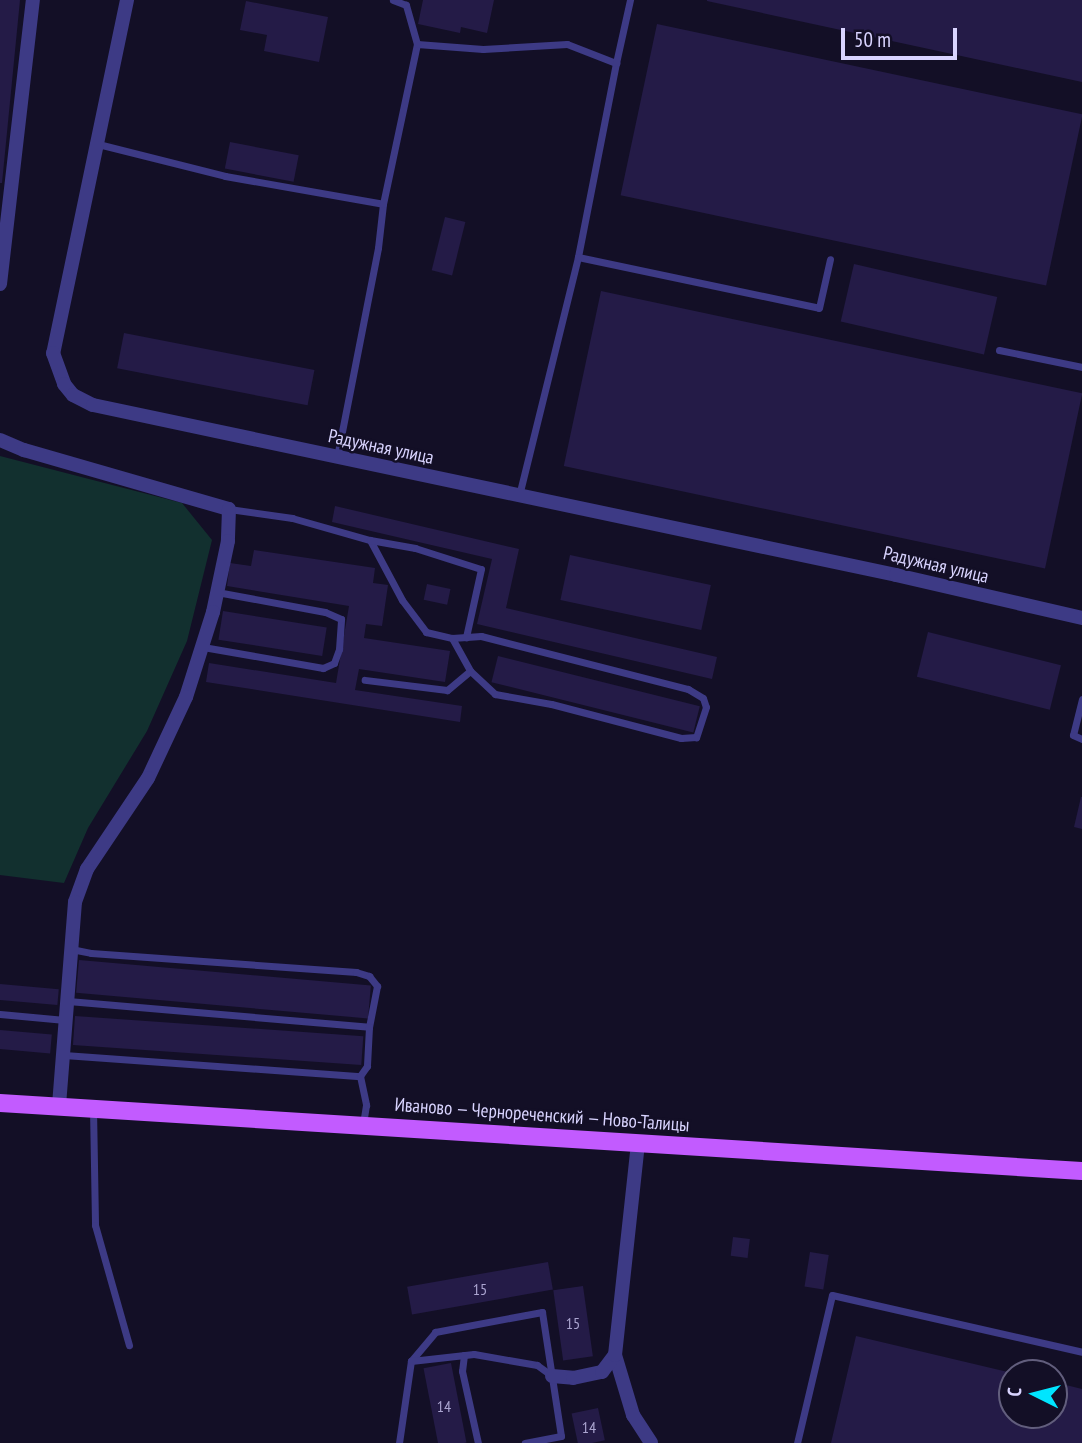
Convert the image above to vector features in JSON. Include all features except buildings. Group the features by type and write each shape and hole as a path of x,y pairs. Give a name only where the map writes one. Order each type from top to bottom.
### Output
{"main road":[{"name":"Иваново — Чернореченский — Ново-Талицы","path":"0,1103 1082,1171"}],"street":[{"path":"0,284 33,0"},
{"name":"Радужная улица","path":"127,0 53,353 64,384 73,395 93,405 896,575 1082,618"},
{"path":"0,440 34,453 229,509 228,541 203,648 172,734 148,778 87,869 75,902 59,1106"},
{"path":"638,1142 615,1355 634,1415 651,1443"},
{"path":"552,1376 573,1378 602,1372 615,1355"}],"lane":[{"path":"337,457 378,248 383,204 417,44 406,5 393,0"},
{"path":"519,496 578,257 630,0"},
{"path":"417,44 483,49 567,44 616,63"},
{"path":"98,144 225,176 383,204"},
{"path":"578,257 819,308 831,259"},
{"path":"999,350 1082,368"},
{"path":"229,509 292,518 370,540 415,548 481,569 466,637"},
{"path":"370,540 402,600 426,632 452,638 481,636 688,689 703,698 706,707 696,737 681,738 551,704 495,694 470,671 452,638"},
{"path":"203,648 323,668 334,663 340,649 341,619 325,612 217,592"},
{"path":"365,680 447,690 470,671"},
{"path":"1082,699 1073,735 1082,739"},
{"path":"71,948 91,953 356,972 369,976 377,986 369,1027 367,1066 360,1076 366,1105 363,1125"},
{"path":"67,1001 369,1027"},
{"path":"0,1014 66,1020"},
{"path":"63,1055 360,1076"},
{"path":"93,1107 95,1225 129,1345"},
{"path":"797,1443 832,1295 1082,1352"},
{"path":"399,1443 411,1361 435,1332 542,1312 561,1436 524,1443"},
{"path":"464,1355 462,1371 478,1443"},
{"path":"411,1361 464,1355 505,1357 537,1365 552,1376"}],"green space":[{"path":"0,456 182,503 212,540 187,641 147,731 88,828 64,883 0,875"}]}
